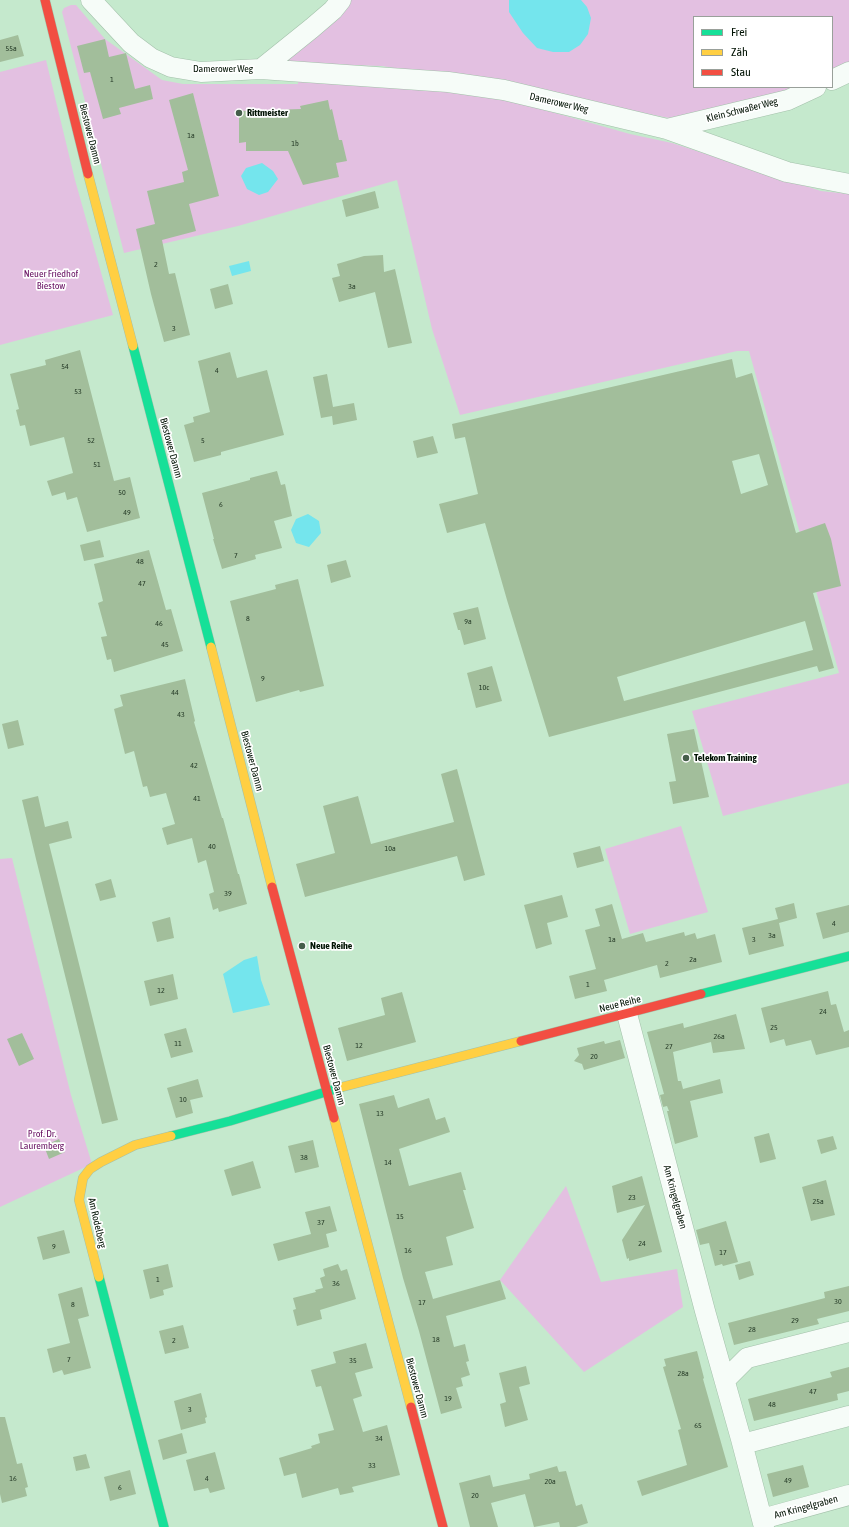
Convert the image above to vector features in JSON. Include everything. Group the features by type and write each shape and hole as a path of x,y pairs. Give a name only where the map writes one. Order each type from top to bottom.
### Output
{"street":[{"name":"Biestower Damm","path":"45,0 280,919 443,1527"},
{"name":"Damerower Weg","path":"91,0 131,43 151,58 171,67 201,72 261,69 448,82 504,90 667,129 787,172 849,184"},
{"name":"Damerower Weg","path":"261,69 333,10 341,0"},
{"path":"833,80 849,72"},
{"name":"Klein Schwaßer Weg","path":"667,129 788,100 814,88"},
{"name":"Neue Reihe","path":"327,1091 849,956"},
{"name":"Am Kringelgraben","path":"627,1014 763,1523 849,1496"},
{"name":"Am Rodelberg","path":"164,1527 79,1200 83,1178 90,1169 101,1162 135,1145 230,1121 327,1091"},
{"path":"725,1380 747,1358 849,1332"},
{"path":"742,1444 849,1416"}],"green space":[{"path":"351,0 849,0 849,64 833,72 833,16 693,16 693,88 798,88 787,93 669,118 506,86 382,66 285,63"},
{"path":"71,5 76,5 105,39 162,80 183,84 298,84 298,82 384,85 502,98 630,134 672,143 821,191 849,194 849,783 723,816 692,711 839,673 749,351 737,351 460,415 432,329 397,180 238,226 124,253 62,12 64,8"},
{"name":"Neuer Friedhof Biestow","path":"46,60 75,180 113,315 0,345 0,72"},
{"path":"681,826 708,912 630,934 605,849"},
{"name":"Prof. Dr. Lauremberg","path":"12,858 71,1095 92,1164 0,1207 0,859"},
{"path":"566,1186 601,1282 677,1269 683,1307 584,1372 500,1280"}],"water":[{"path":"509,0 581,0 587,7 591,18 588,34 580,45 569,52 553,52 537,48 523,33 509,12"},
{"path":"262,163 273,171 278,179 268,192 259,195 247,189 241,176 246,168"},
{"path":"249,261 251,271 232,276 229,266"},
{"path":"308,514 319,521 321,533 309,547 296,543 291,530 296,519"},
{"path":"257,956 261,980 270,1005 233,1013 223,974 244,960"}],"building":[{"path":"18,35 24,56 0,62 0,40"},
{"path":"105,39 109,57 126,53 135,89 150,85 153,99 119,108 121,114 103,119 90,72 84,73 77,46"},
{"path":"193,93 219,196 189,204 196,231 162,240 169,274 175,273 190,335 164,342 136,229 155,224 147,191 184,182 182,172 188,170 169,100"},
{"path":"328,100 330,110 332,109 339,140 342,140 347,161 336,163 339,177 303,185 288,151 246,151 246,142 239,143 239,111 301,109 300,106"},
{"path":"375,191 379,208 346,217 342,200"},
{"path":"383,255 384,272 395,269 412,343 388,348 375,292 339,302 332,278 340,276 337,264 364,256"},
{"path":"228,284 233,304 215,309 210,289"},
{"path":"80,350 114,481 130,477 140,518 87,532 77,497 67,500 65,492 52,496 47,481 73,473 64,437 30,446 25,425 20,426 16,410 19,409 10,374 46,365 45,360"},
{"path":"230,352 237,378 267,370 284,435 221,452 221,455 194,462 184,425 194,422 193,417 210,412 198,361"},
{"path":"732,359 736,378 752,373 796,533 825,523 831,539 841,586 813,593 834,668 819,672 817,666 549,737 485,523 447,533 439,504 478,494 465,437 455,439 452,424","holes":["759,454 768,485 741,494 732,461","805,621 813,650 624,701 617,677"]},
{"path":"327,374 333,407 354,403 357,420 333,425 332,416 321,418 313,377"},
{"path":"433,436 438,453 417,458 413,441"},
{"path":"277,471 281,485 285,484 292,516 274,521 282,548 255,555 256,559 222,569 202,493"},
{"path":"100,540 104,557 84,561 80,545"},
{"path":"149,550 166,610 171,609 183,651 114,672 111,659 107,660 101,637 107,636 98,603 103,601 94,564"},
{"path":"346,560 351,577 331,583 327,565"},
{"path":"298,579 324,686 300,692 299,690 256,702 230,601 276,589 275,585"},
{"path":"478,607 486,639 464,645 453,613"},
{"path":"492,666 502,701 476,708 467,673"},
{"path":"185,679 194,722 247,904 219,912 218,908 213,910 209,894 214,892 206,860 198,863 192,838 167,845 162,828 175,824 166,793 150,797 147,786 143,787 134,751 125,754 114,709 123,706 120,695"},
{"path":"18,720 24,745 8,749 2,724"},
{"name":"Telekom Training","path":"694,729 709,797 673,804 669,782 676,781 667,734"},
{"path":"457,769 485,875 464,881 457,856 305,897 296,864 335,853 323,806 358,796 371,844 454,822 441,774"},
{"path":"38,796 45,827 68,821 72,838 49,844 118,1120 102,1124 22,800"},
{"path":"600,846 604,861 577,868 573,853"},
{"path":"111,879 116,897 100,901 95,884"},
{"path":"562,895 568,917 547,923 552,944 536,949 524,905"},
{"path":"794,903 797,918 779,923 784,946 749,955 742,928 778,919 775,908"},
{"path":"612,904 622,939 643,933 646,942 684,932 685,936 695,933 697,939 715,934 722,962 660,978 657,965 604,980 607,991 575,999 569,976 596,969 585,930 600,926 595,909"},
{"path":"849,905 849,932 823,939 816,913"},
{"path":"170,917 174,938 157,942 152,922"},
{"path":"173,974 178,999 150,1006 144,981"},
{"path":"828,991 831,1005 836,1004 844,1032 849,1030 849,1047 816,1055 811,1040 786,1046 784,1039 770,1043 761,1008"},
{"path":"402,992 416,1042 347,1061 338,1028 385,1015 381,998"},
{"path":"736,1014 745,1049 713,1053 711,1042 673,1052 678,1081 681,1081 683,1089 720,1079 723,1093 690,1101 698,1137 675,1144 667,1111 669,1111 667,1106 663,1107 660,1095 664,1094 647,1032 683,1023 684,1028"},
{"path":"186,1028 193,1052 171,1058 164,1034"},
{"path":"22,1033 34,1059 19,1066 7,1039"},
{"path":"620,1040 625,1058 584,1070 582,1064 574,1061 579,1055 577,1048 604,1041 605,1044"},
{"path":"198,1079 203,1097 190,1100 193,1113 176,1118 167,1088"},
{"path":"394,1095 398,1108 429,1098 436,1120 445,1117 450,1132 399,1149 409,1186 461,1172 466,1190 463,1190 474,1228 446,1237 453,1265 425,1272 433,1299 500,1280 506,1299 446,1316 454,1347 465,1344 469,1361 466,1362 470,1375 461,1378 463,1386 456,1388 462,1408 441,1414 403,1278 359,1104"},
{"path":"769,1133 776,1159 760,1163 754,1137"},
{"path":"833,1136 837,1149 821,1154 817,1140"},
{"path":"59,1139 65,1152 49,1159 44,1146"},
{"path":"313,1140 319,1167 295,1173 288,1146"},
{"path":"253,1161 261,1188 232,1196 224,1170"},
{"path":"642,1176 662,1252 629,1261 629,1258 627,1259 622,1240 645,1205 617,1213 612,1186"},
{"path":"826,1180 835,1215 811,1221 802,1187"},
{"path":"330,1206 337,1231 326,1234 329,1247 278,1261 273,1244 311,1234 305,1212"},
{"path":"726,1221 738,1262 723,1266 722,1264 715,1266 709,1243 700,1245 696,1230"},
{"path":"64,1230 70,1253 43,1260 37,1237"},
{"path":"750,1261 754,1275 739,1280 735,1265"},
{"path":"168,1264 173,1287 163,1290 164,1295 150,1299 143,1270"},
{"path":"338,1264 341,1271 347,1269 356,1299 320,1310 322,1319 297,1326 293,1310 296,1309 293,1298 316,1292 315,1290 323,1288 320,1278 325,1276 323,1269"},
{"path":"849,1286 849,1311 817,1319 819,1324 734,1345 728,1323 825,1298 824,1292"},
{"path":"82,1287 89,1316 78,1319 91,1368 64,1375 62,1370 53,1373 47,1349 70,1343 58,1294"},
{"path":"183,1325 189,1348 165,1354 159,1331"},
{"path":"366,1343 373,1368 355,1373 362,1396 353,1399 363,1432 387,1425 400,1475 352,1487 354,1492 340,1495 338,1488 302,1498 296,1473 284,1476 279,1458 312,1448 311,1446 320,1443 318,1434 334,1430 321,1386 316,1387 311,1370 336,1363 333,1352"},
{"path":"697,1351 703,1379 728,1467 642,1496 637,1481 687,1465 678,1430 681,1429 663,1367 666,1366 664,1359"},
{"path":"526,1366 530,1384 519,1387 528,1420 505,1427 500,1404 506,1402 499,1373"},
{"path":"849,1367 849,1391 837,1394 838,1400 754,1421 748,1399 832,1377 830,1372"},
{"path":"201,1393 207,1417 205,1418 206,1423 181,1430 174,1401"},
{"path":"0,1417 5,1417 17,1464 22,1463 28,1487 25,1488 27,1496 2,1503 0,1494"},
{"path":"182,1433 187,1453 163,1460 158,1440"},
{"path":"215,1452 225,1489 210,1493 208,1488 194,1491 186,1460"},
{"path":"86,1454 90,1468 76,1471 73,1457"},
{"path":"803,1465 809,1487 773,1497 767,1474"},
{"path":"557,1466 559,1472 566,1471 576,1506 582,1504 588,1523 576,1527 560,1527 559,1522 534,1527 525,1494 491,1503 498,1527 470,1527 459,1483 490,1475 493,1487 530,1479 529,1474"},
{"path":"130,1470 136,1494 110,1501 104,1477"}],"traffic: fast":[{"path":"133,346 211,647"},
{"path":"701,994 849,956"},
{"path":"171,1136 230,1121 342,1087"},
{"path":"99,1277 164,1527"}],"traffic: slow":[{"path":"88,174 133,346"},
{"path":"211,647 272,887"},
{"path":"342,1087 521,1041"},
{"path":"334,1118 411,1407"},
{"path":"99,1277 79,1200 83,1178 90,1169 101,1162 135,1145 171,1136"}],"traffic: jam":[{"path":"45,0 88,174"},
{"path":"272,887 334,1118"},
{"path":"521,1041 701,994"},
{"path":"411,1407 443,1527"}],"place":[{"name":"Rittmeister","path":"239,113"},
{"name":"Telekom Training","path":"686,758"},
{"name":"Neue Reihe","path":"302,946"}]}
